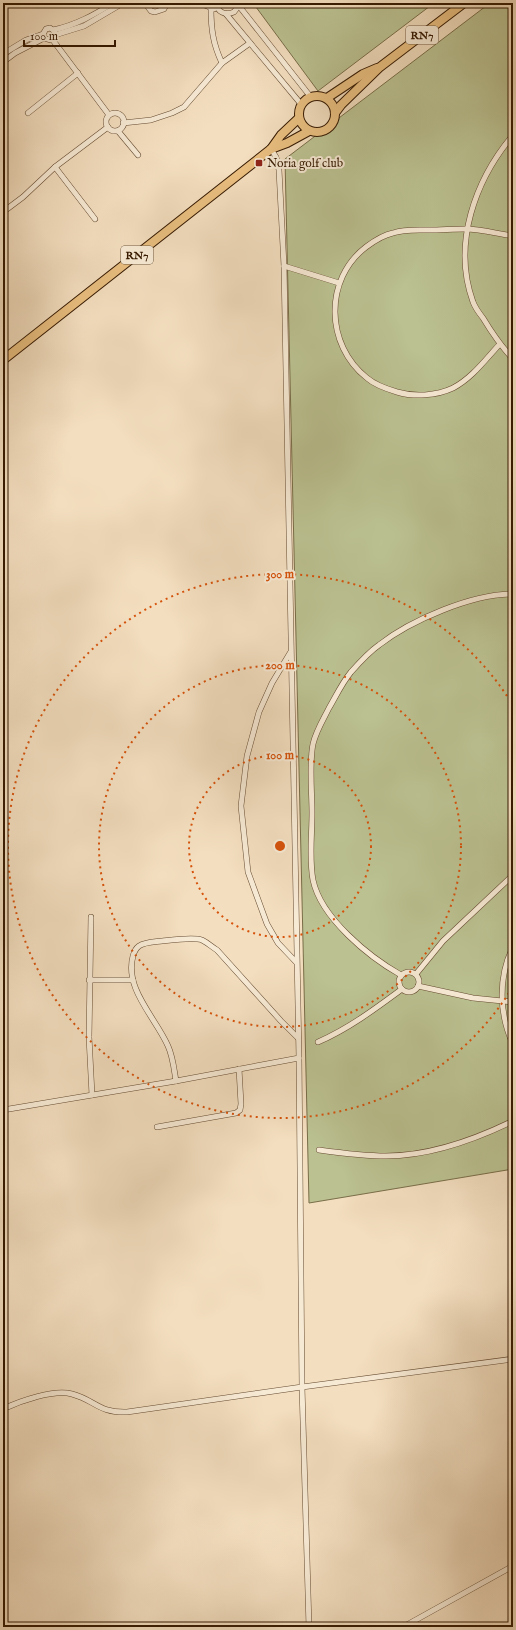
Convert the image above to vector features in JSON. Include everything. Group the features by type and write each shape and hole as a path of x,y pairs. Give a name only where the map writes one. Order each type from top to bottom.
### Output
{"main road":[{"name":"RN7","path":"271,149 287,143 309,131 315,132 327,129 332,125 335,113 341,105 380,67 464,3"},
{"name":"RN7","path":"327,98 363,74 380,67"},
{"path":"309,131 301,123 298,110 301,104 310,96 322,96 327,98 334,107 335,113"},
{"name":"RN7","path":"3,360 271,149 281,135 299,118"}],"street":[{"path":"44,36 48,40 53,35 85,20 113,3"},
{"path":"53,35 84,26 123,3"},
{"path":"145,3 151,11 155,12 164,9 167,3"},
{"path":"200,3 226,14 301,104"},
{"path":"215,3 219,11"},
{"path":"226,14 234,12 239,5 310,96"},
{"path":"211,8 211,26 215,48 222,63"},
{"path":"3,62 44,36 46,29 50,28 78,73 109,116"},
{"path":"3,54 26,40 44,36"},
{"path":"118,130 123,124 151,120 184,107 222,63 250,43"},
{"path":"28,113 78,73"},
{"path":"109,116 118,114 122,117 123,124"},
{"path":"108,128 106,122 109,116"},
{"path":"108,128 111,130 118,130"},
{"path":"3,212 23,197 55,167 108,128"},
{"path":"118,130 138,155"},
{"path":"513,135 498,152 480,186 466,229 464,252 466,278 474,303 499,345 513,359"},
{"path":"271,149 276,157 279,170 284,266 299,1058 302,1387 308,1627"},
{"path":"55,167 95,219"},
{"path":"499,345 466,380 452,388 433,394 407,395 386,389 367,379 351,362 340,343 335,321 335,298 339,283 346,268 357,254 375,241 393,232 466,229 513,236"},
{"path":"284,266 339,283"},
{"path":"401,975 384,966 353,940 332,916 317,892 313,880 312,869 312,758 315,738 320,724 344,682 379,645 411,626 462,603 513,594"},
{"path":"291,652 272,683 259,712 247,756 243,779 241,806 248,872 267,924 278,943 296,962"},
{"path":"416,974 443,941 513,875"},
{"path":"90,917 89,980 92,1095"},
{"path":"176,1081 173,1059 168,1046 143,1004 133,980 132,959 135,949 140,945 163,941 200,940 217,950 298,1038"},
{"path":"513,947 506,966 502,984 504,1019 513,1044"},
{"path":"408,971 416,974 419,980 418,986 412,991 407,992 402,989 399,984 401,975 408,971"},
{"path":"89,980 133,980"},
{"path":"418,986 473,998 513,1002"},
{"path":"318,1042 330,1037 375,1009 402,989"},
{"path":"3,1110 176,1081 299,1058"},
{"path":"157,1127 236,1113 240,1110 241,1104 239,1069"},
{"path":"319,1150 359,1155 388,1156 412,1153 444,1148 463,1142 513,1121"},
{"path":"3,1409 40,1396 68,1393 78,1396 106,1410 127,1412 513,1359"},
{"path":"403,1627 513,1566"}],"green space":[{"path":"253,3 434,3 318,91"},
{"path":"490,3 513,3 513,1169 309,1203 285,159"}],"place":[{"name":"Noria golf club","path":"259,163"}]}
